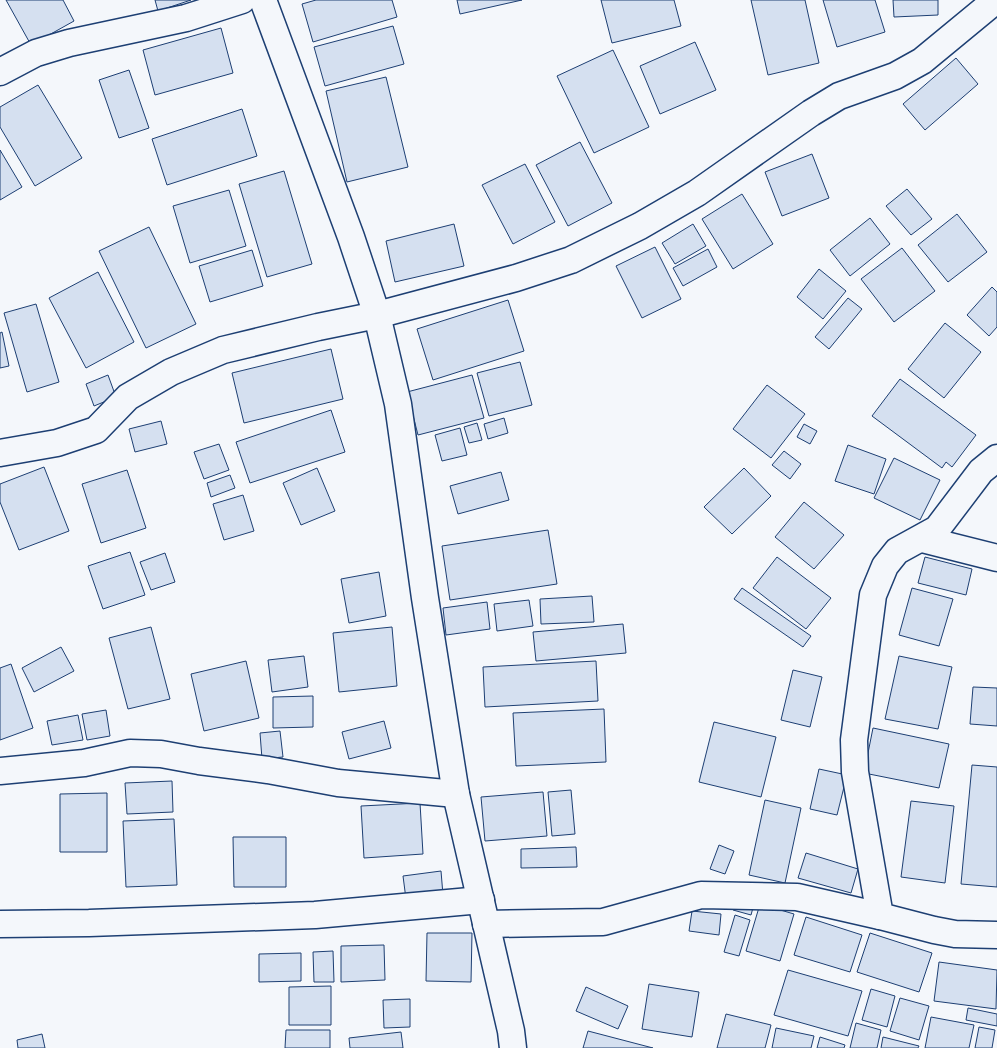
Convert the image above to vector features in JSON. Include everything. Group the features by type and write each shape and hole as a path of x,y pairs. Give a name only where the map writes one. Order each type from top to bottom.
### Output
{"street":[{"path":"0,72 36,53 61,45 186,18 242,0"},
{"path":"263,0 351,237 377,316 398,404 425,598 456,794 511,1031 513,1048"},
{"path":"0,452 57,443 96,430 128,397 171,372 223,350 318,327 377,316 516,278 571,260 640,226 697,193 818,108 839,96 895,76 922,61 996,0"},
{"path":"880,916 856,772 854,740 873,595 885,566 897,551 922,539 937,529 980,471 997,458"},
{"path":"922,539 997,558"},
{"path":"0,771 84,763 130,753 161,754 268,770 338,784 456,794"},
{"path":"0,924 483,912 603,922 701,895 798,897 934,930 955,934 997,936"}],"building":[{"path":"6,0 63,0 74,21 31,45"},
{"path":"155,0 191,0 158,11"},
{"path":"316,0 392,0 397,17 313,42 302,4"},
{"path":"457,0 522,0 460,14"},
{"path":"601,0 674,0 681,26 612,43"},
{"path":"751,0 805,0 819,63 768,75"},
{"path":"823,0 875,0 885,32 837,47"},
{"path":"893,0 938,0 938,15 894,17"},
{"path":"393,26 404,64 325,86 314,47"},
{"path":"221,28 233,73 155,95 143,50"},
{"path":"695,42 716,90 660,114 640,66"},
{"path":"613,50 649,127 594,153 557,76"},
{"path":"956,58 978,84 925,130 903,104"},
{"path":"129,70 149,128 119,138 99,80"},
{"path":"386,77 408,167 347,182 326,91"},
{"path":"38,85 82,158 35,186 0,127 0,107"},
{"path":"242,109 257,156 167,185 152,139"},
{"path":"580,142 612,203 568,226 536,165"},
{"path":"0,150 22,187 0,200"},
{"path":"812,154 829,198 782,216 765,172"},
{"path":"525,164 555,222 513,244 482,185"},
{"path":"284,171 312,264 267,277 239,184"},
{"path":"907,189 932,219 911,235 886,206"},
{"path":"229,190 246,246 190,263 173,206"},
{"path":"742,194 773,244 733,269 702,219"},
{"path":"957,214 987,252 948,282 918,245"},
{"path":"870,218 890,244 850,276 830,250"},
{"path":"454,224 464,266 395,282 386,241"},
{"path":"693,224 706,246 675,264 662,243"},
{"path":"149,227 196,324 146,348 99,251"},
{"path":"655,247 681,299 642,318 616,266"},
{"path":"902,248 935,291 894,322 861,279"},
{"path":"708,249 717,267 683,286 673,268"},
{"path":"252,250 263,286 210,302 199,266"},
{"path":"819,269 846,291 823,319 797,297"},
{"path":"98,272 134,342 86,368 49,298"},
{"path":"992,287 997,292 997,327 989,336 967,315"},
{"path":"848,298 862,309 829,349 815,337"},
{"path":"508,300 524,351 433,380 417,329"},
{"path":"36,304 59,382 27,392 4,313"},
{"path":"945,323 981,352 944,398 908,369"},
{"path":"2,332 9,366 0,368 0,333"},
{"path":"331,349 343,399 244,423 232,373"},
{"path":"520,362 532,405 489,416 477,373"},
{"path":"108,375 116,397 94,406 86,384"},
{"path":"472,375 484,418 418,435 407,392"},
{"path":"900,379 976,435 952,467 946,462 942,468 872,416"},
{"path":"767,385 805,414 771,458 733,429"},
{"path":"331,410 345,452 250,483 236,442"},
{"path":"504,418 508,433 488,439 484,424"},
{"path":"161,421 167,444 135,452 129,429"},
{"path":"477,423 482,440 469,443 464,427"},
{"path":"804,424 817,431 810,444 797,437"},
{"path":"460,428 467,455 442,461 435,435"},
{"path":"219,444 229,470 204,479 194,452"},
{"path":"848,445 886,459 874,494 835,481"},
{"path":"784,451 801,464 790,479 772,465"},
{"path":"894,458 940,480 920,520 874,498"},
{"path":"44,467 69,531 19,550 0,502 0,484"},
{"path":"317,468 335,511 301,525 283,483"},
{"path":"744,468 771,496 732,534 704,507"},
{"path":"127,470 146,528 101,543 82,484"},
{"path":"501,472 509,500 458,514 450,486"},
{"path":"230,475 235,488 211,497 207,483"},
{"path":"243,495 254,531 224,540 213,504"},
{"path":"804,502 844,535 814,569 775,537"},
{"path":"548,530 557,584 450,600 442,546"},
{"path":"130,552 145,595 103,609 88,566"},
{"path":"165,553 175,582 151,590 140,562"},
{"path":"777,557 831,598 806,629 753,588"},
{"path":"925,557 972,569 966,595 918,583"},
{"path":"379,572 386,616 349,623 341,579"},
{"path":"742,588 811,636 803,647 734,599"},
{"path":"912,588 953,599 939,646 899,635"},
{"path":"592,596 594,622 541,624 540,599"},
{"path":"529,600 533,626 497,631 494,604"},
{"path":"487,602 490,629 446,635 443,608"},
{"path":"623,624 626,653 536,661 533,632"},
{"path":"151,627 170,699 128,709 109,638"},
{"path":"392,627 397,686 339,692 333,633"},
{"path":"61,647 74,671 34,692 22,668"},
{"path":"304,656 308,687 272,692 268,660"},
{"path":"899,656 952,667 938,729 885,719"},
{"path":"246,661 259,718 204,731 191,674"},
{"path":"596,661 598,701 485,707 483,667"},
{"path":"11,664 33,728 0,740 0,668"},
{"path":"793,670 822,677 810,727 781,720"},
{"path":"973,687 997,688 997,726 970,724"},
{"path":"313,696 313,727 273,728 273,697"},
{"path":"604,709 606,762 516,766 513,713"},
{"path":"106,710 110,736 87,740 82,714"},
{"path":"78,715 83,740 52,745 47,721"},
{"path":"384,721 391,748 349,759 342,732"},
{"path":"714,722 776,737 761,797 699,782"},
{"path":"873,728 949,744 939,788 864,773"},
{"path":"280,731 283,757 262,759 260,733"},
{"path":"972,765 997,767 997,887 961,884"},
{"path":"819,769 847,775 837,815 810,809"},
{"path":"172,781 173,812 127,814 125,783"},
{"path":"571,790 575,834 552,836 548,792"},
{"path":"543,792 547,836 485,841 481,797"},
{"path":"107,793 107,852 60,852 60,794"},
{"path":"765,800 801,808 785,883 749,875"},
{"path":"911,801 954,806 945,883 901,877"},
{"path":"420,803 423,854 364,858 361,806"},
{"path":"174,819 177,885 126,887 123,821"},
{"path":"233,837 286,837 286,887 234,887"},
{"path":"719,845 734,851 725,874 710,869"},
{"path":"576,847 577,867 521,868 521,849"},
{"path":"806,853 858,869 851,893 798,878"},
{"path":"441,871 443,895 406,899 403,876"},
{"path":"737,899 754,904 751,915 733,910"},
{"path":"760,904 794,914 780,961 746,951"},
{"path":"692,911 721,914 719,935 689,931"},
{"path":"735,915 750,920 739,956 724,952"},
{"path":"806,917 862,935 850,972 794,955"},
{"path":"427,933 472,933 471,982 426,981"},
{"path":"870,933 932,953 919,992 857,972"},
{"path":"384,945 385,980 341,982 341,946"},
{"path":"333,951 334,982 314,982 313,952"},
{"path":"301,953 301,981 259,982 259,954"},
{"path":"939,962 997,970 996,1009 934,1001"},
{"path":"788,970 862,991 848,1036 774,1015"},
{"path":"649,984 699,992 692,1037 642,1029"},
{"path":"331,986 331,1025 289,1025 289,987"},
{"path":"586,987 628,1006 618,1029 576,1011"},
{"path":"871,989 895,996 887,1027 862,1020"},
{"path":"900,998 929,1006 919,1040 890,1031"},
{"path":"410,999 410,1027 384,1028 383,1000"},
{"path":"968,1008 997,1014 997,1026 966,1020"},
{"path":"726,1014 771,1025 765,1048 717,1048"},
{"path":"931,1017 974,1025 969,1048 925,1048"},
{"path":"856,1023 881,1030 877,1048 850,1048"},
{"path":"979,1027 995,1030 992,1048 975,1048"},
{"path":"776,1028 814,1036 811,1048 772,1048"},
{"path":"286,1030 330,1030 330,1048 285,1048"},
{"path":"588,1031 653,1048 583,1048"},
{"path":"401,1032 403,1048 350,1048 349,1038"},
{"path":"42,1034 45,1048 18,1048 17,1040"},
{"path":"820,1037 845,1045 844,1048 817,1048"},
{"path":"883,1037 919,1046 918,1048 881,1048"}]}
